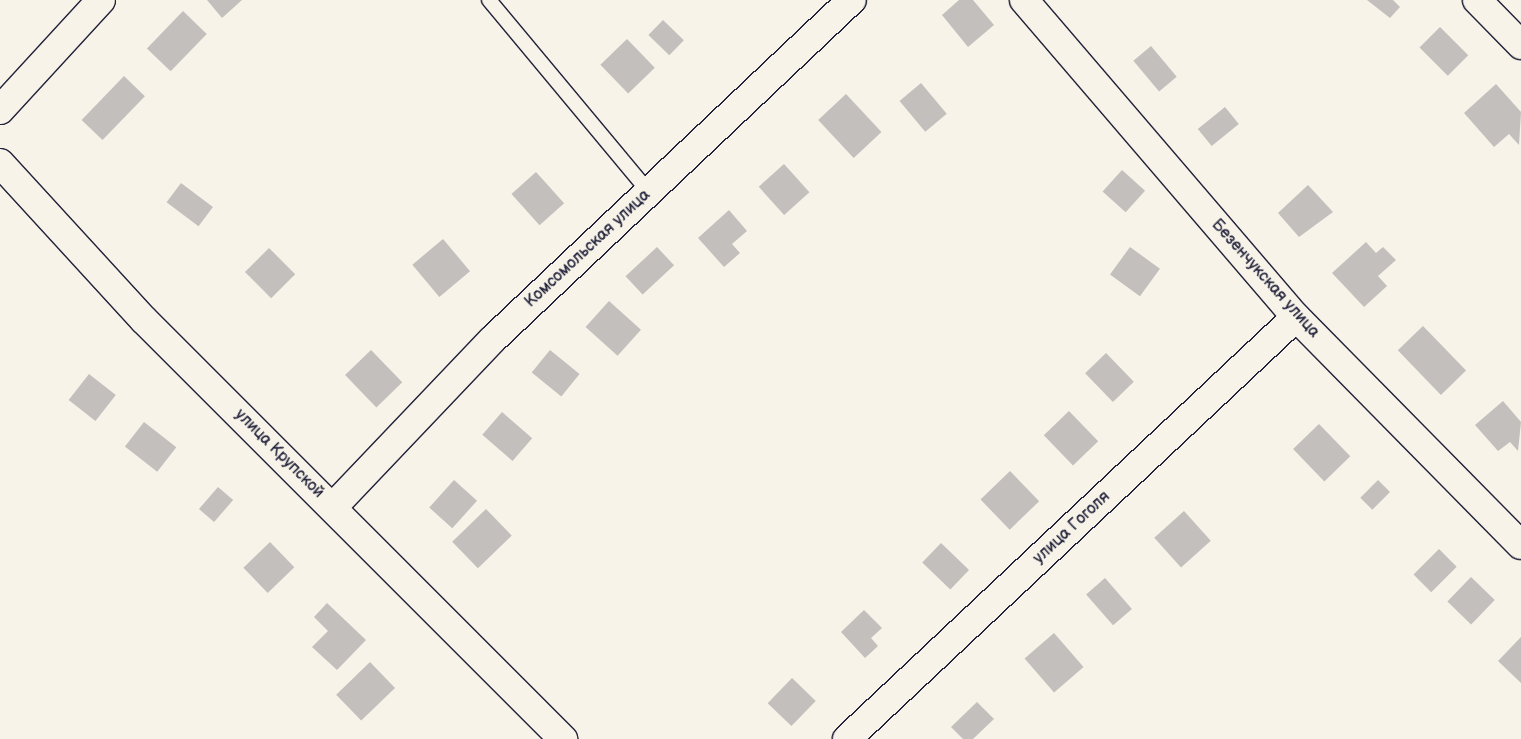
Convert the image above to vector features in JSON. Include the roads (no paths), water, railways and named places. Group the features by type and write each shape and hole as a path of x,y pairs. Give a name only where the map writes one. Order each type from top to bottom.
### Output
{"street":[{"path":"0,110 101,0"},
{"name":"Комсомольская улица","path":"333,507 492,340 852,0"},
{"name":"Безенчукская улица","path":"1024,0 1296,317 1521,545"},
{"path":"1477,0 1521,45"},
{"name":"улица Крупской","path":"0,163 144,320 563,739"},
{"name":"улица Гоголя","path":"847,739 1296,317"}],"lane":[{"path":"489,0 649,192"}]}
